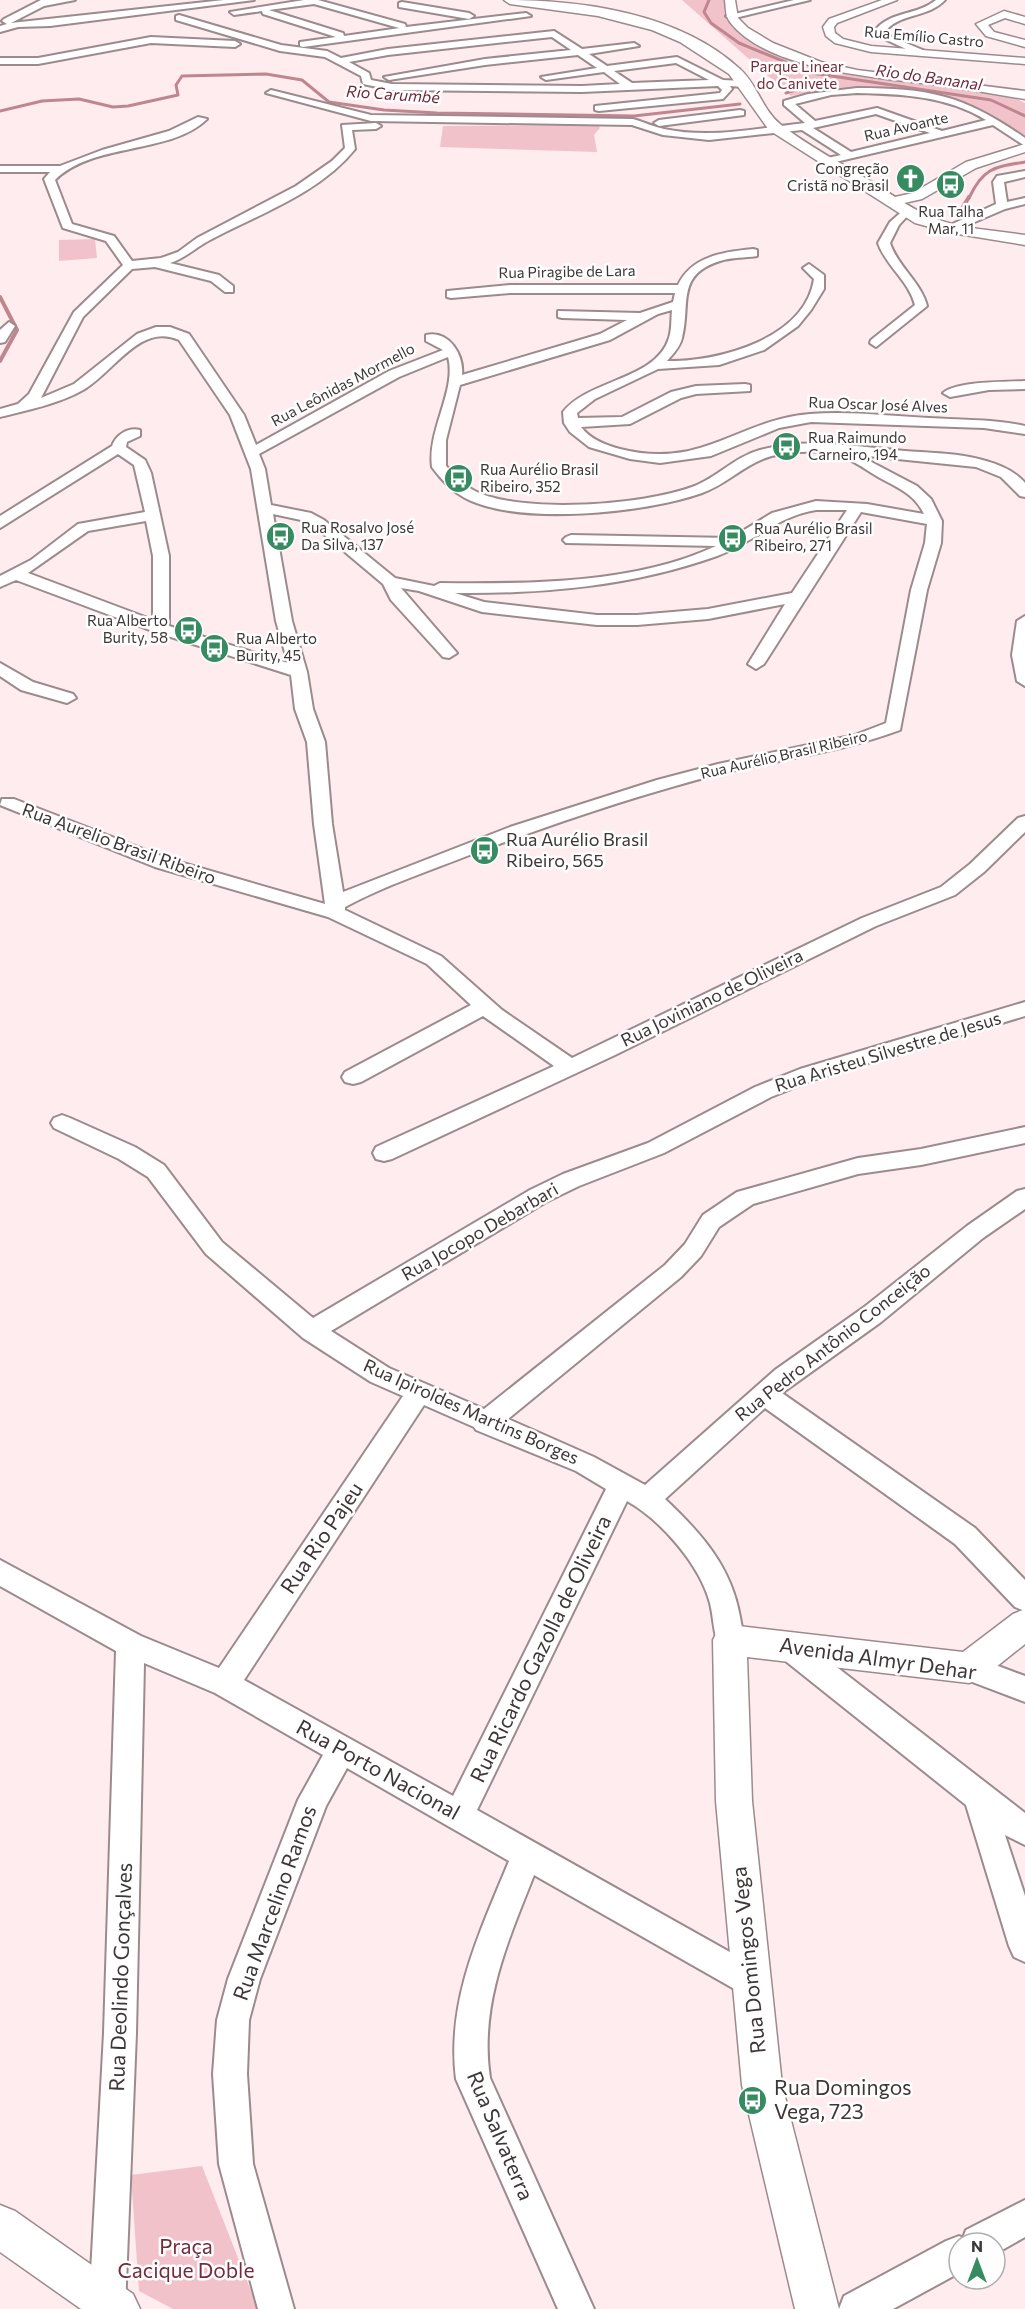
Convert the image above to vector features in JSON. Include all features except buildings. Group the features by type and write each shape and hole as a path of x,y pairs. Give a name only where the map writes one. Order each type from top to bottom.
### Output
{"main road":[{"path":"510,0 604,13 660,29 711,54 740,77 771,124 906,212 952,228 1024,243"}],"street":[{"path":"71,0 46,1 9,18 7,26 68,22 141,10 250,0"},
{"path":"134,0 141,10"},
{"path":"730,0 731,16 744,30 761,41 824,67 1025,95"},
{"path":"731,16 806,0"},
{"name":"Rua Emílio Castro","path":"892,0 833,21 828,27 830,34 839,41 858,47 1025,61"},
{"path":"922,53 886,38 883,36 882,28 889,22 930,8 942,0"},
{"path":"1004,14 1005,0"},
{"path":"214,15 261,10 310,1 427,32 445,45"},
{"path":"402,5 439,9 477,17 481,22"},
{"path":"261,10 275,17 348,37"},
{"path":"1025,21 1004,14 982,22 984,30 1000,38 1025,44"},
{"path":"202,16 179,18 280,48 412,28 526,16"},
{"path":"68,22 103,25"},
{"path":"340,61 445,45 554,34 630,86"},
{"path":"0,61 38,61 151,40 280,48 327,54 366,75 366,82"},
{"path":"366,82 417,71 579,50 634,46"},
{"path":"366,82 392,87 513,82 677,60 720,83 727,89 723,96"},
{"path":"428,86 582,88 743,84"},
{"path":"850,156 808,125 790,107 790,102 814,94 841,91 917,94 957,102 978,111 1025,143"},
{"path":"271,93 371,118 633,122 686,120 740,112"},
{"path":"591,108 636,106 723,96 738,100 744,110 740,112 736,124 752,133"},
{"path":"633,122 663,132 709,137 782,131 877,111 942,134"},
{"path":"129,265 110,238 78,231 67,226 49,183 51,175 60,169 100,154 176,132 202,119"},
{"path":"23,407 35,396 83,310 109,288 129,265 154,263 179,256 198,242 262,209 336,162 350,149 346,127 396,126 422,120"},
{"name":"Rua Avoante","path":"829,163 992,122"},
{"path":"891,202 916,196 971,165 1025,148"},
{"path":"0,169 60,169"},
{"path":"1002,206 998,182 1001,178 1025,174"},
{"path":"952,228 1002,206 1025,201"},
{"path":"904,338 882,339 911,317 921,306 921,298 902,275 884,243 894,224 906,212"},
{"path":"745,388 696,390 676,395 625,421 571,421 570,412 576,405 655,365 674,343 679,331 678,304 686,279 703,262 716,257 753,253"},
{"path":"154,263 215,278 229,289"},
{"path":"655,365 684,365 723,360 776,338 794,325 819,286 820,278 809,268"},
{"name":"Rua Piragibe de Lara","path":"451,294 510,289 683,289"},
{"path":"453,383 509,364 615,334 642,317 678,304"},
{"path":"562,314 642,317"},
{"path":"911,317 922,326"},
{"path":"0,339 9,326"},
{"path":"0,413 83,385 140,336 158,331 174,332 184,336 206,374 237,415 258,469 284,621 298,672 304,709 316,742 322,824 335,908"},
{"path":"431,338 452,351 457,362 439,447 439,467 475,497 520,506 586,508 654,500 699,489 740,462 763,453 794,449 838,450 981,464 1010,477 1020,484 1025,493"},
{"name":"Rua Leônidas Mormello","path":"251,453 394,374 452,351"},
{"path":"950,393 989,386 1025,385"},
{"name":"Rua Oscar José Alves","path":"571,421 583,438 594,445 654,459 689,456 718,449 766,426 812,418 989,425 1025,430"},
{"path":"0,523 73,474 118,448 121,440 135,433"},
{"path":"118,448 142,467 161,556 161,629"},
{"path":"838,450 912,489 926,502 935,521"},
{"path":"266,508 306,516 319,523 390,582 422,587 525,589 592,581 681,562 716,551 791,510 827,506 857,507 935,521"},
{"path":"756,664 828,548 857,507"},
{"path":"0,582 36,563 83,527 153,515"},
{"name":"Rua Aurélio Brasil Ribeiro","path":"335,908 366,888 517,831 663,784 860,739 894,726 935,521"},
{"path":"571,540 736,541"},
{"path":"16,574 161,629 298,672"},
{"path":"390,582 392,590 410,614 448,653"},
{"path":"422,587 482,607 605,620 686,617 798,597"},
{"path":"1025,621 1020,656 1025,681"},
{"path":"0,668 27,686 67,698"},
{"name":"Rua Aurelio Brasil Ribeiro","path":"8,803 162,863 335,908 434,960 485,1006 532,1043 569,1066"},
{"name":"Rua Joviniano de Oliveira","path":"384,1153 868,922 948,891 985,861 1025,822"},
{"path":"353,1077 485,1006"},
{"name":"Rua Aristeu Silvestre de Jesus","path":"656,1148 763,1092 808,1074 1025,1009"},
{"name":"Rua Ipiroldes Martins Borges","path":"62,1123 127,1153 156,1171 214,1248 312,1330 380,1375 485,1423 585,1464 647,1499 689,1539 714,1574 724,1604 729,1640"},
{"path":"485,1423 673,1271 693,1250 711,1221 745,1198 858,1166 921,1157 1025,1135"},
{"name":"Rua Jocopo Debarbari","path":"312,1330 538,1196 579,1177 656,1148"},
{"name":"Rua Pedro Antônio Conceição","path":"647,1499 764,1393 872,1315 990,1221 1025,1197"},
{"name":"Rua Rio Pajeu","path":"225,1684 419,1392"},
{"path":"764,1393 855,1461 965,1536 1025,1599"},
{"name":"Rua Ricardo Gazolla de Oliveira","path":"459,1815 622,1483"},
{"name":"Rua Porto Nacional","path":"0,1572 131,1646 225,1684 749,1980"},
{"path":"969,1668 1025,1624"},
{"name":"Avenida Almyr Dehar","path":"729,1640 969,1668 1025,1689"},
{"name":"Rua Domingos Vega","path":"729,1640 734,1801 749,1980 762,2085 817,2309"},
{"name":"Rua Deolindo Gonçalves","path":"111,2306 127,1708 131,1646"},
{"path":"787,1646 978,1797 1025,1831"},
{"name":"Rua Marcelino Ramos","path":"276,2309 236,2164 230,2074 233,2020 244,1979 313,1800 341,1750"},
{"path":"978,1797 1025,1946"},
{"name":"Rua Salvaterra","path":"527,1856 492,1942 471,2018 468,2056 473,2079 576,2309"},
{"path":"1001,2231 1025,2218"},
{"path":"0,2226 111,2306"},
{"path":"856,2309 947,2260"}],"green space":[{"name":"Parque Linear do Canivete","path":"682,0 726,0 742,30 820,65 1009,95 1025,103 1025,135 980,109 922,93 856,88 791,96"},
{"path":"598,125 600,128 594,135 597,152 440,147 443,126"},
{"path":"95,239 97,258 59,261 59,240"},
{"name":"Praça Cacique Doble","path":"202,2166 258,2309 173,2309 139,2291 131,2175"}],"waterway":[{"name":"Rio do Bananal","path":"709,0 704,12 711,23 739,43 812,73 991,100 1025,116"},
{"name":"Rio Carumbé","path":"0,111 42,101 79,99 113,107 128,106 178,95 176,85 182,76 266,74 302,80 329,102 384,110 634,116 740,104"},
{"name":"Rio Carumbé","path":"786,93 823,81 825,77"},
{"path":"969,198 979,180 991,171 1025,162"},
{"path":"958,215 969,197"},
{"path":"0,297 17,330 0,361"}],"place":[{"name":"Congreção Cristã no Brasil","path":"910,178"},
{"name":"Rua Talha Mar, 11","path":"951,185"},
{"name":"Rua Raimundo Carneiro, 194","path":"787,447"},
{"name":"Rua Aurélio Brasil Ribeiro, 352","path":"459,479"},
{"name":"Rua Rosalvo José Da Silva, 137","path":"280,537"},
{"name":"Rua Aurélio Brasil Ribeiro, 271","path":"733,538"},
{"name":"Rua Alberto Burity, 58","path":"189,630"},
{"name":"Rua Alberto Burity, 45","path":"215,648"},
{"name":"Rua Aurélio Brasil Ribeiro, 565","path":"485,850"},
{"name":"Rua Domingos Vega, 723","path":"753,2100"}]}
